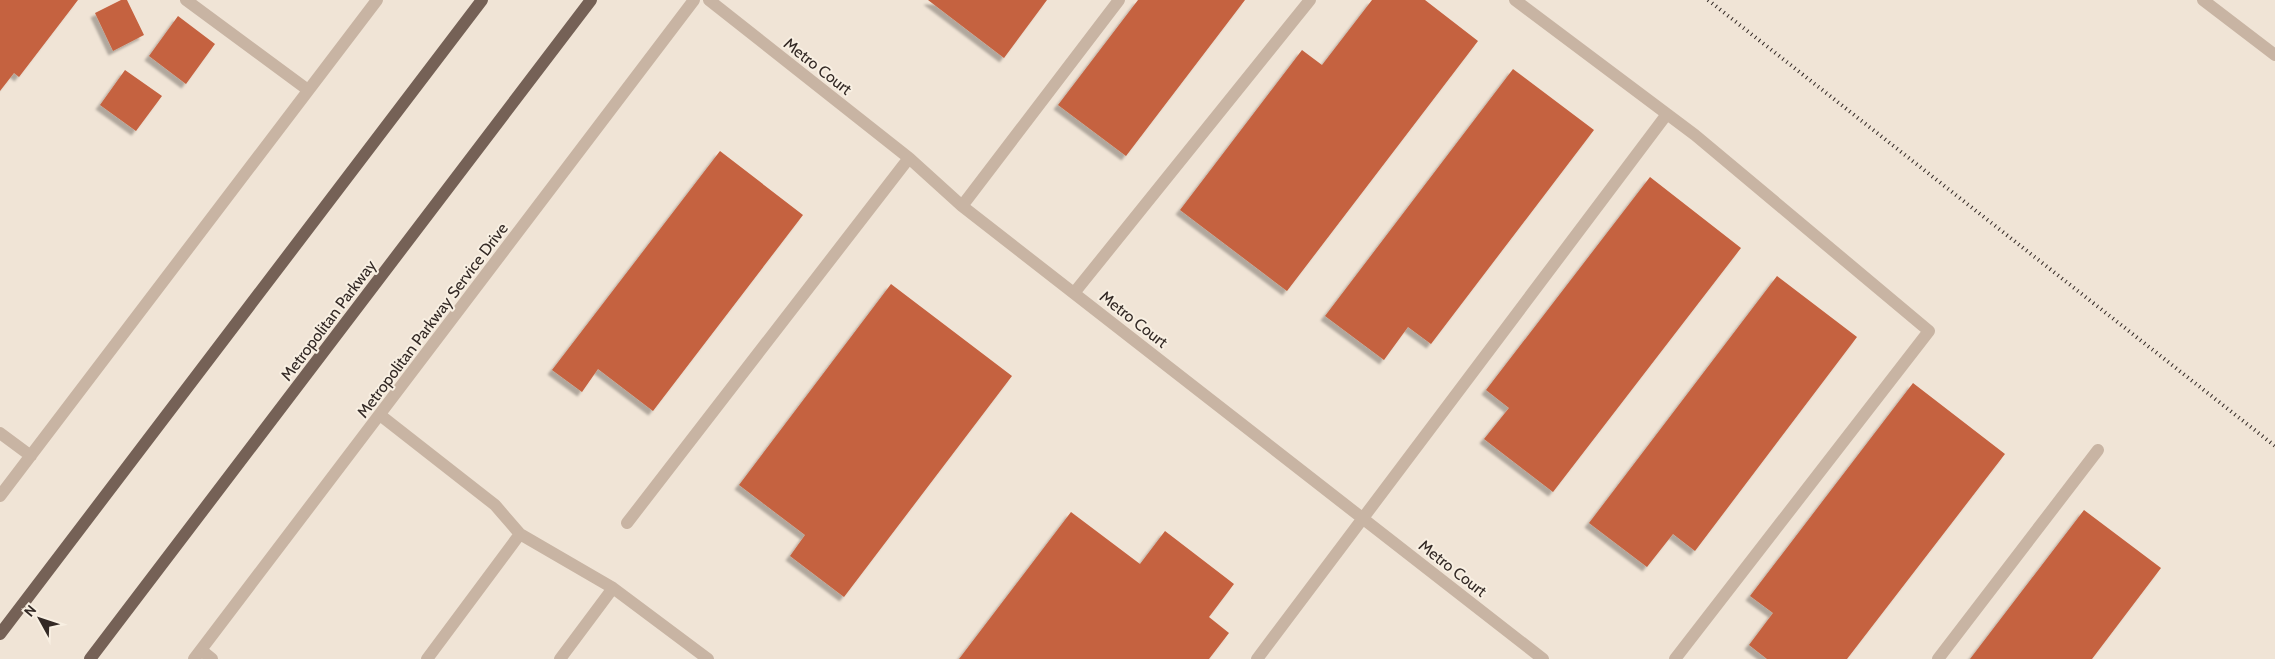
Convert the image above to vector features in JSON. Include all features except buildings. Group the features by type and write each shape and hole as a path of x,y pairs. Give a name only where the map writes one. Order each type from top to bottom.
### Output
{"main road":[{"path":"0,634 482,0"},
{"name":"Metropolitan Parkway","path":"90,659 591,0"}],"street":[{"path":"186,0 308,90"},
{"path":"0,496 377,0"},
{"name":"Metropolitan Parkway Service Drive","path":"197,655 694,0"},
{"name":"Metro Court","path":"709,0 909,158 962,206 1543,659"},
{"path":"962,206 1119,0"},
{"path":"1074,293 1310,0"},
{"path":"1515,0 1702,141 1929,331 1697,628 1675,659"},
{"path":"2203,0 2275,55"},
{"path":"1257,659 1667,114"},
{"path":"627,523 909,158"},
{"path":"380,415 495,505 520,534 613,588 708,659"},
{"path":"0,433 31,456"},
{"path":"1938,659 2098,450"},
{"path":"427,659 520,534"},
{"path":"560,659 613,588"},
{"path":"197,655 212,659"}],"railway":[{"path":"1708,0 2275,446"}]}
